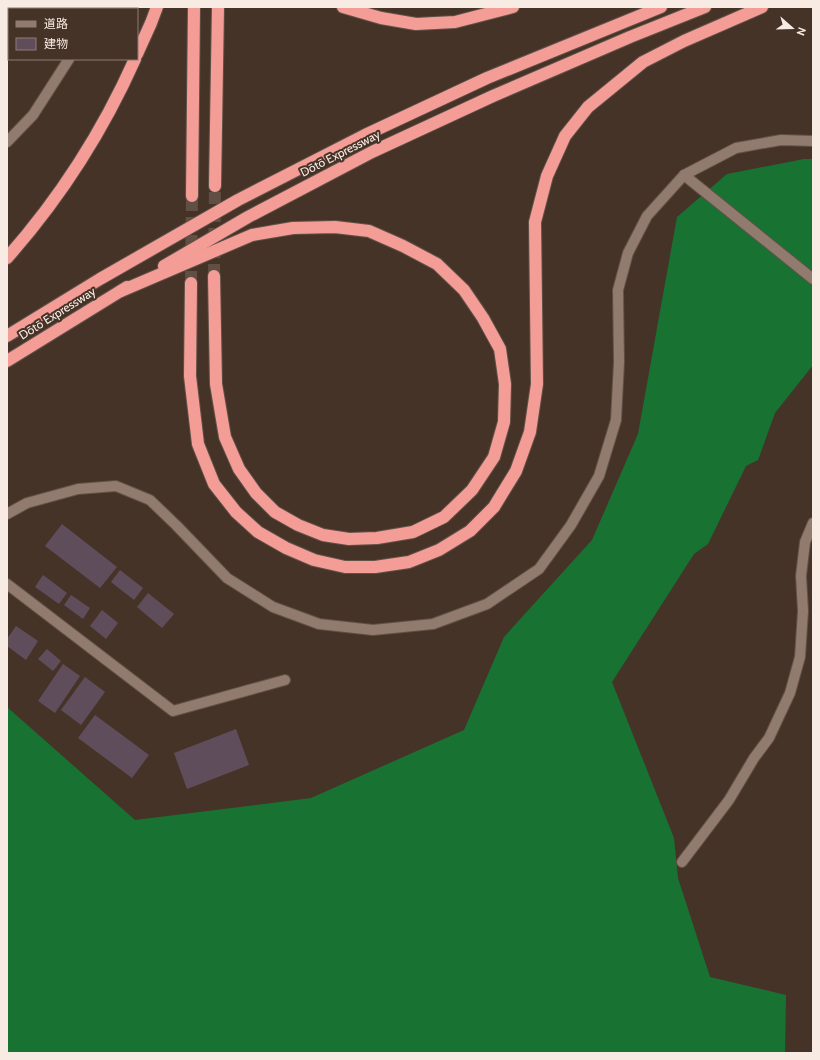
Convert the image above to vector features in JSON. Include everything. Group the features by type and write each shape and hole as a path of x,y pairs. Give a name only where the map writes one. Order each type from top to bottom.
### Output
{"highway":[{"path":"138,52 157,7"},
{"path":"192,196 194,7"},
{"path":"215,186 218,7"},
{"path":"343,7 381,18 416,24 455,22 513,7"},
{"name":"Dōtō Expressway","path":"7,336 100,279 238,200 365,135 487,78 661,7"},
{"name":"Dōtō Expressway","path":"7,360 121,290 248,217 372,152 493,96 630,37 705,7"},
{"path":"191,283 190,376 198,444 214,484 236,512 258,532 286,548 314,560 345,567 375,568 409,562 439,550 470,531 494,507 516,471 530,432 537,384 535,222 547,176 565,136 588,107 643,62 684,41 762,7"},
{"path":"7,258 28,234 61,191 96,136 135,60"},
{"path":"121,290 252,235 293,228 335,227 369,231 403,246 437,264 464,290 483,318 500,349 505,384 504,422 494,457 472,490 444,517 413,532 377,538 349,539 323,535 298,526 275,512 256,493 239,469 225,437 216,384 214,276"}],"street":[{"path":"7,142 33,114 68,60"},
{"path":"7,514 27,503 78,489 116,486 150,500 228,578 272,607 319,624 373,630 433,624 487,604 539,569 571,525 600,476 616,420 619,362 618,290 628,253 647,216 684,175 736,148 780,140 813,141"},
{"path":"684,175 813,279"},
{"path":"682,862 729,800 754,758 769,738 790,693 800,657 803,611 801,576 805,542 813,523"},
{"path":"7,584 173,711 285,680"}],"green space":[{"path":"804,159 813,159 813,365 775,413 758,460 746,466 708,544 694,554 612,682 674,838 678,878 710,977 786,995 785,1053 7,1053 7,707 135,820 311,798 464,730 504,637 592,540 638,434 677,217 727,174"}],"building":[{"path":"62,524 117,567 100,588 45,546"},
{"path":"120,570 143,588 134,600 111,582"},
{"path":"43,575 67,593 59,604 35,587"},
{"path":"148,593 174,614 162,628 137,607"},
{"path":"71,595 90,608 83,619 64,605"},
{"path":"102,610 118,623 106,639 90,626"},
{"path":"16,626 38,641 26,660 7,646 7,639"},
{"path":"47,649 61,661 53,671 38,659"},
{"path":"63,664 80,676 55,713 38,701"},
{"path":"85,677 105,692 81,725 61,710"},
{"path":"95,715 149,755 132,778 78,738"},
{"path":"236,729 249,765 187,789 174,753"}],"tunnel":[{"path":"214,276 215,186"},
{"path":"191,283 192,196"}]}
